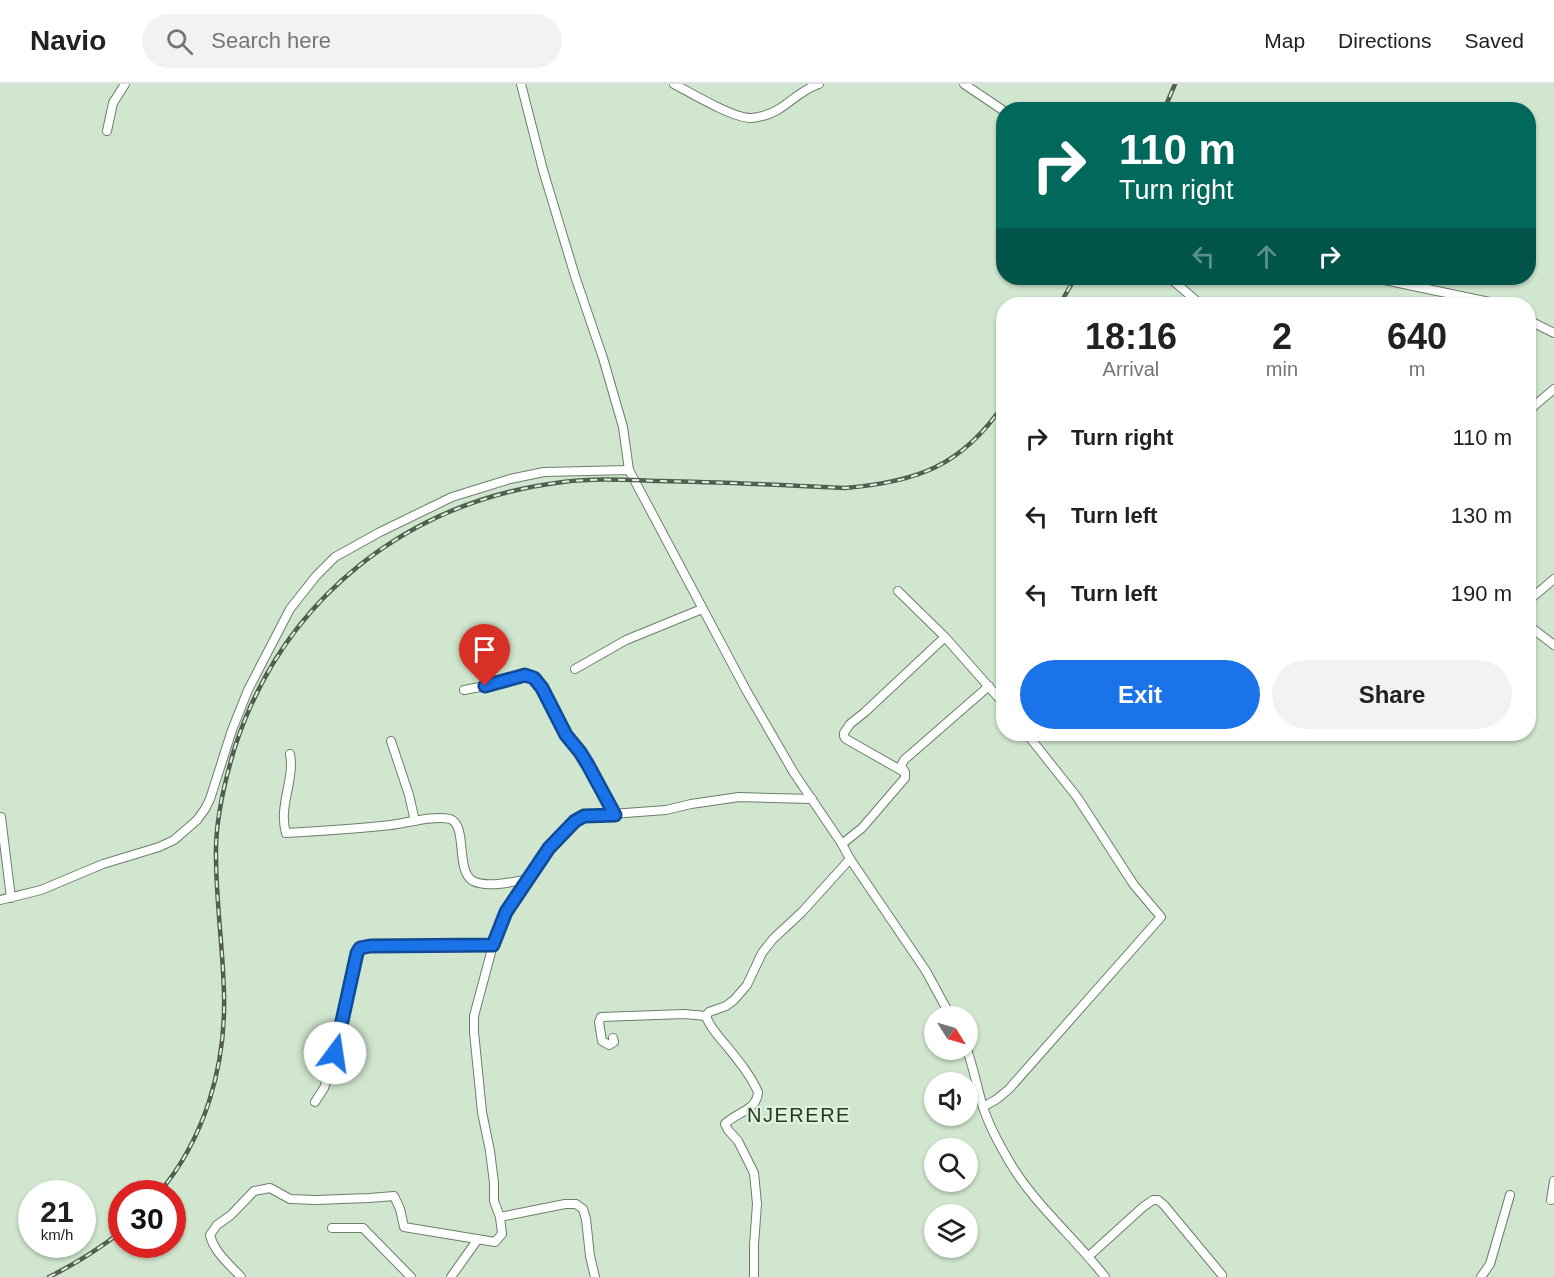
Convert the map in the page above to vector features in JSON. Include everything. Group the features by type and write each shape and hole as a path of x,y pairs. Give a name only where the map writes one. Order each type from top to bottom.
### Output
{"street":[{"path":"107,131 113,103 125,84"},
{"path":"521,84 537,150 623,428 628,470 746,690 794,773 926,971 945,1006"},
{"path":"674,84 732,113 750,118 767,115 809,87 819,84"},
{"path":"964,84 996,106"},
{"path":"1178,285 1192,297"},
{"path":"1408,285 1466,297"},
{"path":"1536,324 1554,333"},
{"path":"1536,404 1554,389"},
{"path":"0,900 42,890 103,864 159,847 174,840 197,820 210,799 232,730 248,690 290,609 316,576 335,557 452,497 510,479 544,472 628,470"},
{"path":"1536,594 1554,579"},
{"path":"898,591 945,637 996,694"},
{"path":"575,669 626,640 702,609"},
{"path":"1536,631 1554,645"},
{"path":"905,772 846,739 844,733 850,724 945,637"},
{"path":"464,690 525,675 534,678 542,688 566,735 580,752 595,777 615,815"},
{"path":"842,844 862,828 905,778 905,772 901,766 904,760 989,686"},
{"path":"391,741 415,821"},
{"path":"983,1107 1009,1089 1161,917 1134,885 1077,797 1033,741"},
{"path":"290,754 292,766 284,805 283,824 286,832 336,830 435,819 451,820 456,823 463,860 471,880 479,883 506,883 528,879"},
{"path":"241,1277 212,1244 210,1235 217,1225 231,1215 254,1191 270,1188 290,1198 316,1200 394,1196 404,1227 495,1242 502,1234 500,1217 494,1201 493,1172 482,1112 474,1016 493,945 506,912 549,848 575,821 584,816 666,810 739,797 812,798"},
{"path":"1,817 11,898"},
{"path":"706,1016 709,1012 726,1006 734,1000 747,985 762,953 773,939 802,912 850,860"},
{"path":"315,1102 324,1088 330,1070 360,948 493,945"},
{"path":"613,1038 614,1042 609,1045 602,1041 599,1022 601,1017 684,1014 706,1016"},
{"path":"706,1016 706,1020 742,1066 758,1092 752,1106 725,1124 738,1141 754,1173 758,1203 754,1277"},
{"path":"970,1060 983,1107 1010,1163 1032,1194 1089,1256 1105,1277"},
{"path":"1551,1200 1554,1180"},
{"path":"1481,1277 1490,1264 1510,1195"},
{"path":"1089,1256 1143,1207 1153,1200 1158,1200 1222,1275"},
{"path":"500,1217 565,1204 576,1204 583,1209 586,1219 595,1277"},
{"path":"332,1228 363,1228 411,1277"},
{"path":"451,1277 478,1239"}],"railway":[{"path":"1167,102 1175,84"},
{"path":"1064,297 1071,285"},
{"path":"169,1180 200,1126 209,1100 221,1048 224,994 216,843 221,803 234,750 256,696 284,647 318,604 358,566 403,535 453,511 506,493 563,482 623,480 845,488 894,481 936,467 954,456 972,442 996,414"},
{"path":"49,1277 108,1242"}],"district":[{"name":"NJERERE","path":"799,1115"}],"route":[{"path":"335,1053 360,948 493,945 506,912 549,848 575,821 584,816 615,815 588,765 566,735 542,688 534,678 525,675 485,686"}]}
